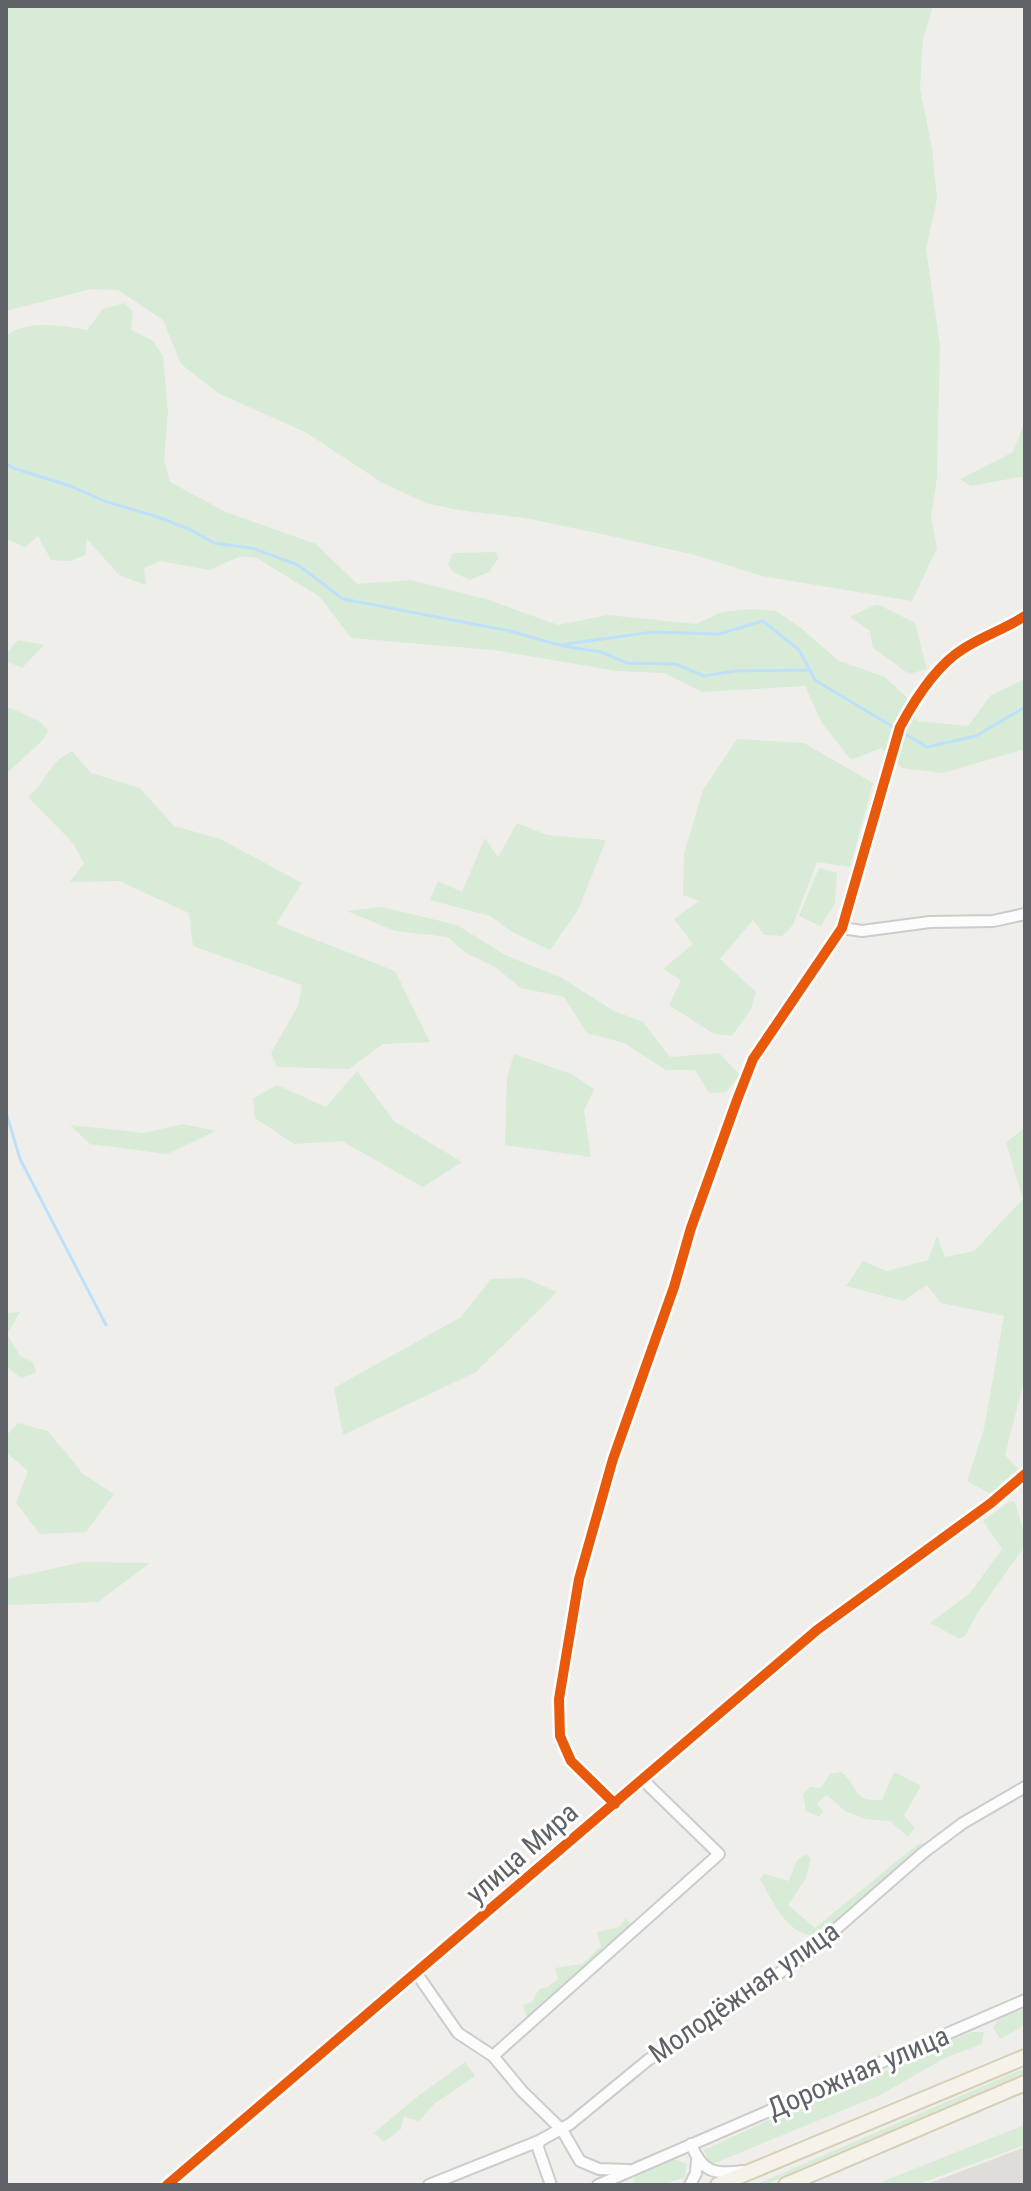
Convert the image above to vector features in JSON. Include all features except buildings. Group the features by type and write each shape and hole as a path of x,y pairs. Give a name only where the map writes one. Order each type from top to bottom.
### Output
{"main road":[{"path":"718,2185 1025,2057"},
{"path":"786,2185 1025,2083"}],"street":[{"path":"615,1804 571,1761 560,1736 559,1699 579,1579 613,1459 671,1297 691,1228 753,1059 842,928 898,731 916,698 961,650 1025,616"},
{"path":"842,928 862,931 930,922 993,921 1025,914"},
{"name":"улица Мира","path":"167,2185 817,1630 981,1511 1025,1474"},
{"path":"493,2056 719,1854 643,1780"},
{"name":"Молодёжная улица","path":"429,2185 562,2130 648,2060 805,1956 923,1853 963,1823 1025,1787"},
{"path":"417,1974 458,2033 493,2056 522,2091 562,2130 580,2161 599,2169 630,2170"},
{"name":"Дорожная улица","path":"691,2144 1025,2000"},
{"path":"539,2141 538,2148 551,2185"},
{"path":"598,2185 691,2144 697,2160 696,2173 690,2185"},
{"path":"697,2160 713,2171 724,2173 758,2168"}],"shaded area":[{"path":"1025,2147 1025,2185 925,2185"}],"green space":[{"path":"6,6 933,6 923,39 920,89 932,148 937,199 926,249 940,345 937,478 931,517 937,548 912,601 762,576 695,555 606,535 525,518 426,503 381,482 307,433 218,393 181,364 163,320 118,290 91,289 6,311"},
{"path":"124,303 133,312 131,330 152,340 163,356 168,412 164,460 170,482 226,512 316,544 357,584 411,580 489,600 558,625 608,615 696,624 722,612 751,609 776,611 839,661 885,677 907,698 917,721 968,726 991,695 1025,679 1025,749 943,773 902,768 881,748 851,760 822,723 805,686 702,692 664,673 616,671 494,650 351,638 320,597 257,558 241,556 209,570 160,561 144,568 146,585 119,575 87,539 85,555 70,561 51,560 38,536 25,547 6,539 6,335 35,326 56,325 87,330 103,309"},
{"path":"1025,421 1025,476 971,486 960,479 1013,452"},
{"path":"496,552 498,559 489,572 470,580 453,572 448,564 453,553"},
{"path":"877,604 915,623 927,669 909,674 873,648 870,631 850,617"},
{"path":"18,640 44,645 22,668 6,661 6,654"},
{"path":"6,708 39,721 48,730 43,740 8,772"},
{"path":"737,739 804,743 873,783 850,867 817,862 793,925 782,936 764,935 753,920 720,959 756,992 751,1009 732,1036 714,1034 669,1005 681,980 663,969 693,944 674,919 699,901 683,895 684,854 703,790"},
{"path":"72,751 91,773 140,788 174,826 220,839 302,883 276,924 395,971 430,1042 383,1044 349,1069 277,1067 271,1053 298,1006 302,985 193,946 189,913 119,881 70,882 84,863 72,842 28,797 57,761"},
{"path":"517,823 547,835 606,840 578,910 550,950 512,932 490,916 430,900 438,881 462,892 485,838 498,857"},
{"path":"819,868 837,873 835,903 821,926 799,916"},
{"path":"382,907 457,925 505,955 562,978 614,1011 643,1022 670,1057 719,1053 740,1075 726,1092 709,1093 695,1070 666,1070 624,1043 587,1033 564,997 521,988 495,967 466,953 448,937 395,931 347,911"},
{"path":"514,1054 571,1074 594,1089 584,1111 591,1157 505,1145 507,1077"},
{"path":"357,1071 394,1121 462,1162 423,1187 342,1141 294,1144 255,1118 253,1098 277,1085 326,1107"},
{"path":"183,1124 216,1131 167,1154 90,1144 70,1125 144,1133"},
{"path":"1025,1128 1025,1377 1005,1455 1023,1474 991,1494 967,1481 984,1429 1004,1316 941,1303 927,1285 903,1301 846,1286 863,1261 887,1271 928,1260 937,1236 945,1257 974,1251 1023,1199 1006,1142"},
{"path":"525,1278 557,1292 476,1372 343,1435 334,1388 461,1317 491,1279"},
{"path":"20,1312 7,1334 20,1356 33,1362 36,1373 21,1378 6,1366 6,1313"},
{"path":"18,1423 48,1431 83,1474 114,1494 86,1532 40,1534 16,1503 28,1471 6,1452 6,1436"},
{"path":"1010,1501 1015,1502 1025,1537 1022,1550 960,1639 930,1623 970,1593 1002,1549 983,1521"},
{"path":"83,1562 150,1563 98,1602 6,1605 6,1579"},
{"path":"841,1772 865,1799 882,1800 894,1772 921,1786 904,1816 915,1828 908,1837 890,1821 866,1819 845,1811 827,1795 817,1803 823,1811 819,1817 806,1811 803,1794 810,1787 821,1788 830,1774"},
{"path":"930,1842 822,1938 810,1936 791,1925 777,1909 760,1879 764,1874 789,1881 797,1860 806,1854 811,1858 806,1878 788,1905 815,1928 918,1844"},
{"path":"626,1918 633,1927 546,2005 527,2018 523,2005 532,2002 539,1989 548,1987 558,1979 555,1968 582,1964 601,1946 597,1932 619,1927"},
{"path":"1025,2009 1025,2025 1000,2039 993,2027 1001,2016"},
{"path":"972,2032 984,2032 982,2044 945,2058 880,2095 710,2165 704,2150 827,2093 891,2069 948,2040"},
{"path":"465,2062 475,2076 434,2104 419,2121 404,2117 401,2129 384,2142 374,2133 413,2100"},
{"path":"1025,2068 1025,2073 765,2185 755,2185"},
{"path":"1024,2125 1025,2145 916,2185 874,2185"},
{"path":"674,2159 687,2164 685,2177 662,2185 633,2185 636,2172"}],"waterway":[{"path":"6,463 104,501 158,517 214,543 252,548 298,565 343,599 510,631 559,645 653,632 719,634 763,621 799,650 815,680 895,728"},
{"path":"563,646 601,652 627,663 676,664 704,676 735,671 810,670"},
{"path":"902,732 927,747 976,736 1025,707"},
{"path":"6,1112 20,1159 106,1325"}],"cycle path":[{"path":"615,1804 571,1761 560,1736 559,1699 579,1579 613,1459 674,1287 691,1228 753,1059 842,928 900,727 927,684 953,656 1025,616"},
{"path":"167,2185 817,1630 991,1503 1025,1474"}]}
